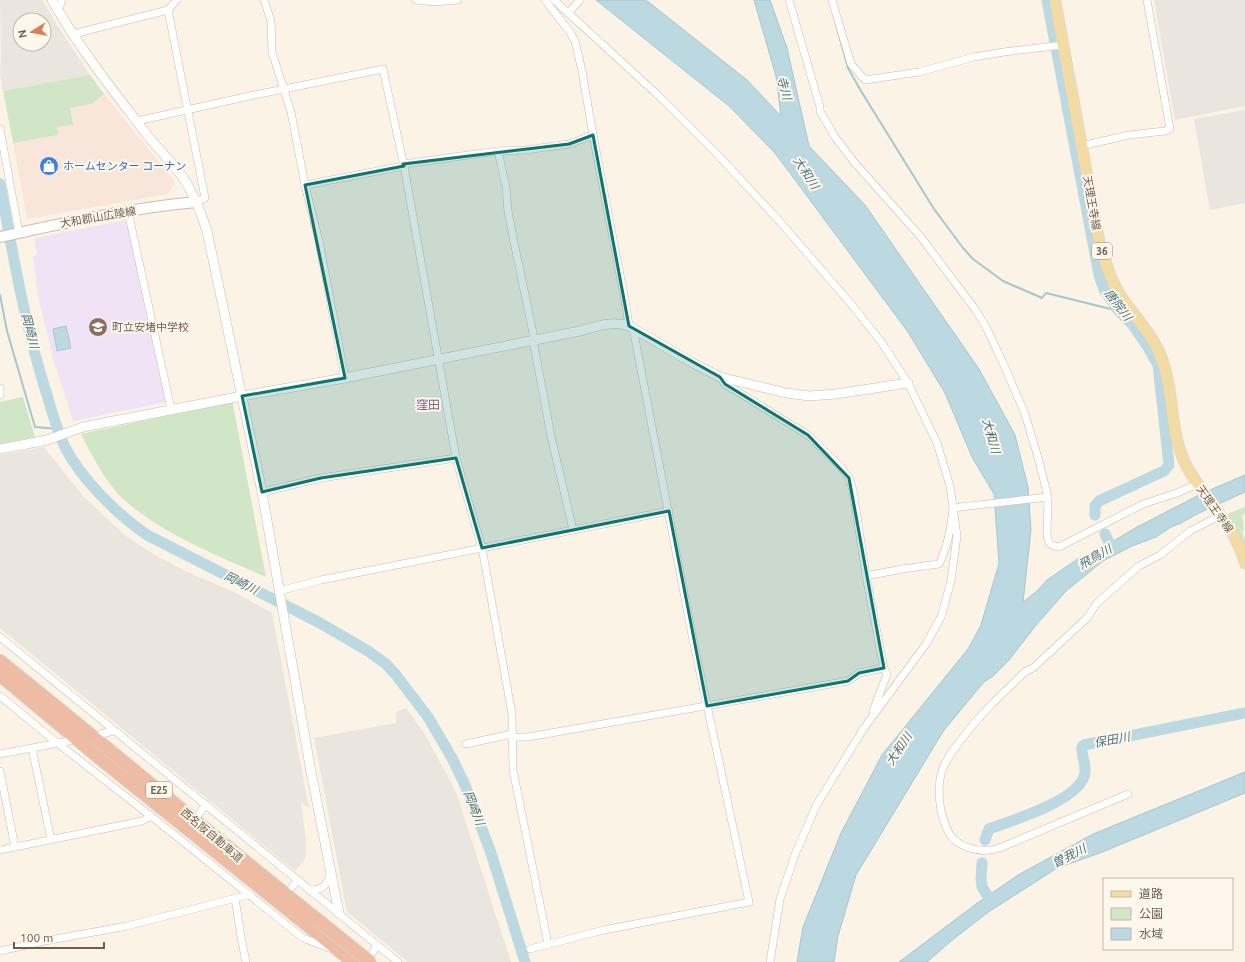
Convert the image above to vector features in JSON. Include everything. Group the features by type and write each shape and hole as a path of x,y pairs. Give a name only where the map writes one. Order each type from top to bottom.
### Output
{"highway":[{"name":"西名阪自動車道","path":"0,661 114,753 236,855 314,924 353,962"},
{"name":"西名阪自動車道","path":"0,675 104,762 314,924 368,962"}],"main road":[{"name":"天理王寺線","path":"1055,0 1081,146 1104,261 1123,300 1144,327 1162,358 1168,375 1173,423 1179,450 1187,467 1234,535 1245,563"},
{"name":"大和郡山広陵線","path":"0,237 85,218 196,202"}],"street":[{"path":"52,0 58,12 73,34 137,121 182,176 202,215 211,246 262,492 311,772 339,913"},
{"path":"58,12 62,0"},
{"path":"73,34 168,10 177,0"},
{"path":"264,0 271,21 272,52 291,112 305,185 319,241 345,378"},
{"path":"416,0 434,2 458,0"},
{"path":"530,948 604,930 749,902 692,635 669,511 626,306 582,71 575,41 570,32 545,0"},
{"path":"554,0 570,12 660,97 724,162 781,223 852,305 882,343 908,383 937,443 957,508 957,536 951,581 941,617 926,644 864,728 817,804 796,852 780,899 770,962"},
{"path":"570,12 580,0"},
{"path":"789,0 820,111 835,137 854,162 920,236 975,309 986,327 1025,414 1039,461 1048,497 1049,543 1059,547 1143,504 1169,496 1198,484"},
{"path":"832,0 851,64 865,80 919,72 974,57 1063,45"},
{"path":"1081,146 1170,129 1147,0"},
{"path":"168,10 206,198 196,202"},
{"path":"137,121 382,69 404,165 456,458 482,548 512,714 513,770 548,944"},
{"path":"0,129 19,233"},
{"path":"305,185 404,165 498,151 525,150 569,144 593,135"},
{"path":"498,151 506,187 512,236 533,333 533,340 551,436 573,530"},
{"path":"128,211 171,409"},
{"path":"0,449 51,439 83,427 171,409 345,378 610,324 621,324 631,327 720,377 786,393 809,396 836,394 908,383"},
{"path":"720,377 725,384 808,435 841,467 849,478 853,490 866,576 884,668 887,674 875,706 864,728"},
{"path":"0,388 0,395"},
{"path":"262,492 321,478 456,458"},
{"path":"957,508 1048,497"},
{"path":"866,576 939,564 946,551 957,508"},
{"path":"279,591 321,580 669,511"},
{"path":"1128,794 1002,847 989,851 979,850 960,844 952,838 946,829 940,805 939,791 941,772 948,757 982,713 1087,618 1097,603 1139,566 1160,555 1190,531 1220,515"},
{"path":"1,641 206,804 398,962"},
{"path":"466,744 513,735 528,737 848,681 859,673 884,668"},
{"path":"0,696 151,816 164,821 303,938 330,948 348,962"},
{"path":"102,734 114,731"},
{"path":"0,754 56,742 69,741"},
{"path":"32,748 51,840"},
{"path":"0,773 15,847"},
{"path":"199,814 206,804"},
{"path":"0,812 8,811"},
{"path":"0,850 142,821 151,816"},
{"path":"309,890 323,888 331,872"},
{"path":"292,887 298,880"},
{"path":"0,951 39,942 123,927 236,898 253,896"},
{"path":"236,898 246,962"},
{"path":"368,962 377,946"}],"highlighted area":[{"path":"593,135 629,326 720,377 725,384 808,435 849,478 884,668 859,673 848,681 707,706 669,511 482,548 456,458 321,478 262,492 242,396 345,378 305,185 404,166 403,164 569,144"}],"shaded area":[{"path":"0,0 42,0 49,12 12,12 12,52 52,52 52,17 90,75 3,91 0,74"},
{"path":"1154,0 1245,0 1245,106 1175,120"},
{"path":"104,94 174,181 174,184 168,194 27,219 13,143 58,135 57,127 70,108 91,104"},
{"path":"1245,110 1245,203 1210,210 1194,119"},
{"name":"町立安堵中学校","path":"127,220 167,402 73,421 53,358 38,296 33,256 37,255 34,238"},
{"path":"44,447 83,496 126,536 150,552 185,571 234,592 272,613 309,808 301,802 306,840 306,858 295,871 0,628 0,455"},
{"path":"406,708 426,736 456,792 511,962 408,962 347,912 314,738 396,723 396,712"}],"green space":[{"path":"90,75 104,94 91,104 70,108 73,125 57,127 58,135 13,143 3,91"},
{"path":"23,397 35,437 0,444 0,402"},
{"path":"233,402 266,577 195,545 144,516 121,497 114,489 96,462 81,434"},
{"path":"1245,507 1245,514 1242,515 1244,530 1242,532 1245,540 1245,551 1226,516 1227,514"}],"water":[{"path":"596,0 646,0 747,80 781,116 776,76 754,0 770,0 787,48 809,146 865,205 979,369 1015,435 1028,487 1031,530 1023,602 1037,591 1047,580 1079,558 1203,493 1245,475 1245,492 1171,527 1156,537 1132,546 1103,561 1066,591 1037,624 1009,660 993,676 984,682 944,730 856,875 838,936 834,962 797,962 803,927 841,833 882,755 968,649 981,625 999,563 994,494 972,457 945,393 908,332 775,153 729,106"},
{"path":"66,326 71,348 57,351 53,329"},
{"name":"曽我川","path":"1245,772 1245,793 1100,853 1057,868 987,913 927,962 899,962 976,904 1018,875 1093,834"}],"waterway":[{"name":"唐院川","path":"1047,0 1099,275 1104,290 1119,311 1133,325 1158,365 1169,465 1164,471 1099,501 1095,506 1095,515"},
{"path":"835,21 848,68 861,91 934,209 973,259 1003,281 1042,298 1046,293 1119,311"},
{"name":"岡崎川","path":"0,184 20,290 39,369 57,428 65,447 80,471 101,496 147,535 320,623 368,651 386,664 396,675 428,717 452,758 465,785 491,853 525,962"},
{"path":"0,295 7,331 35,427 58,429"},
{"name":"唐院川","path":"1105,534 1111,547"},
{"name":"保田川","path":"985,840 989,829 1042,809 1056,802 1078,786 1085,773 1082,751 1082,747 1084,745 1245,713"},
{"name":"保田川","path":"982,863 982,887 991,901"}],"place":[{"name":"ホームセンター コーナン","path":"49,166"},
{"name":"町立安堵中学校","path":"98,327"}],"district":[{"name":"窪田","path":"428,405"}],"water label":[{"name":"寺川","path":"784,88"},
{"name":"大和川","path":"806,173"},
{"name":"大和川","path":"991,436"},
{"name":"飛鳥川","path":"1095,557"},
{"name":"大和川","path":"899,749"}]}
